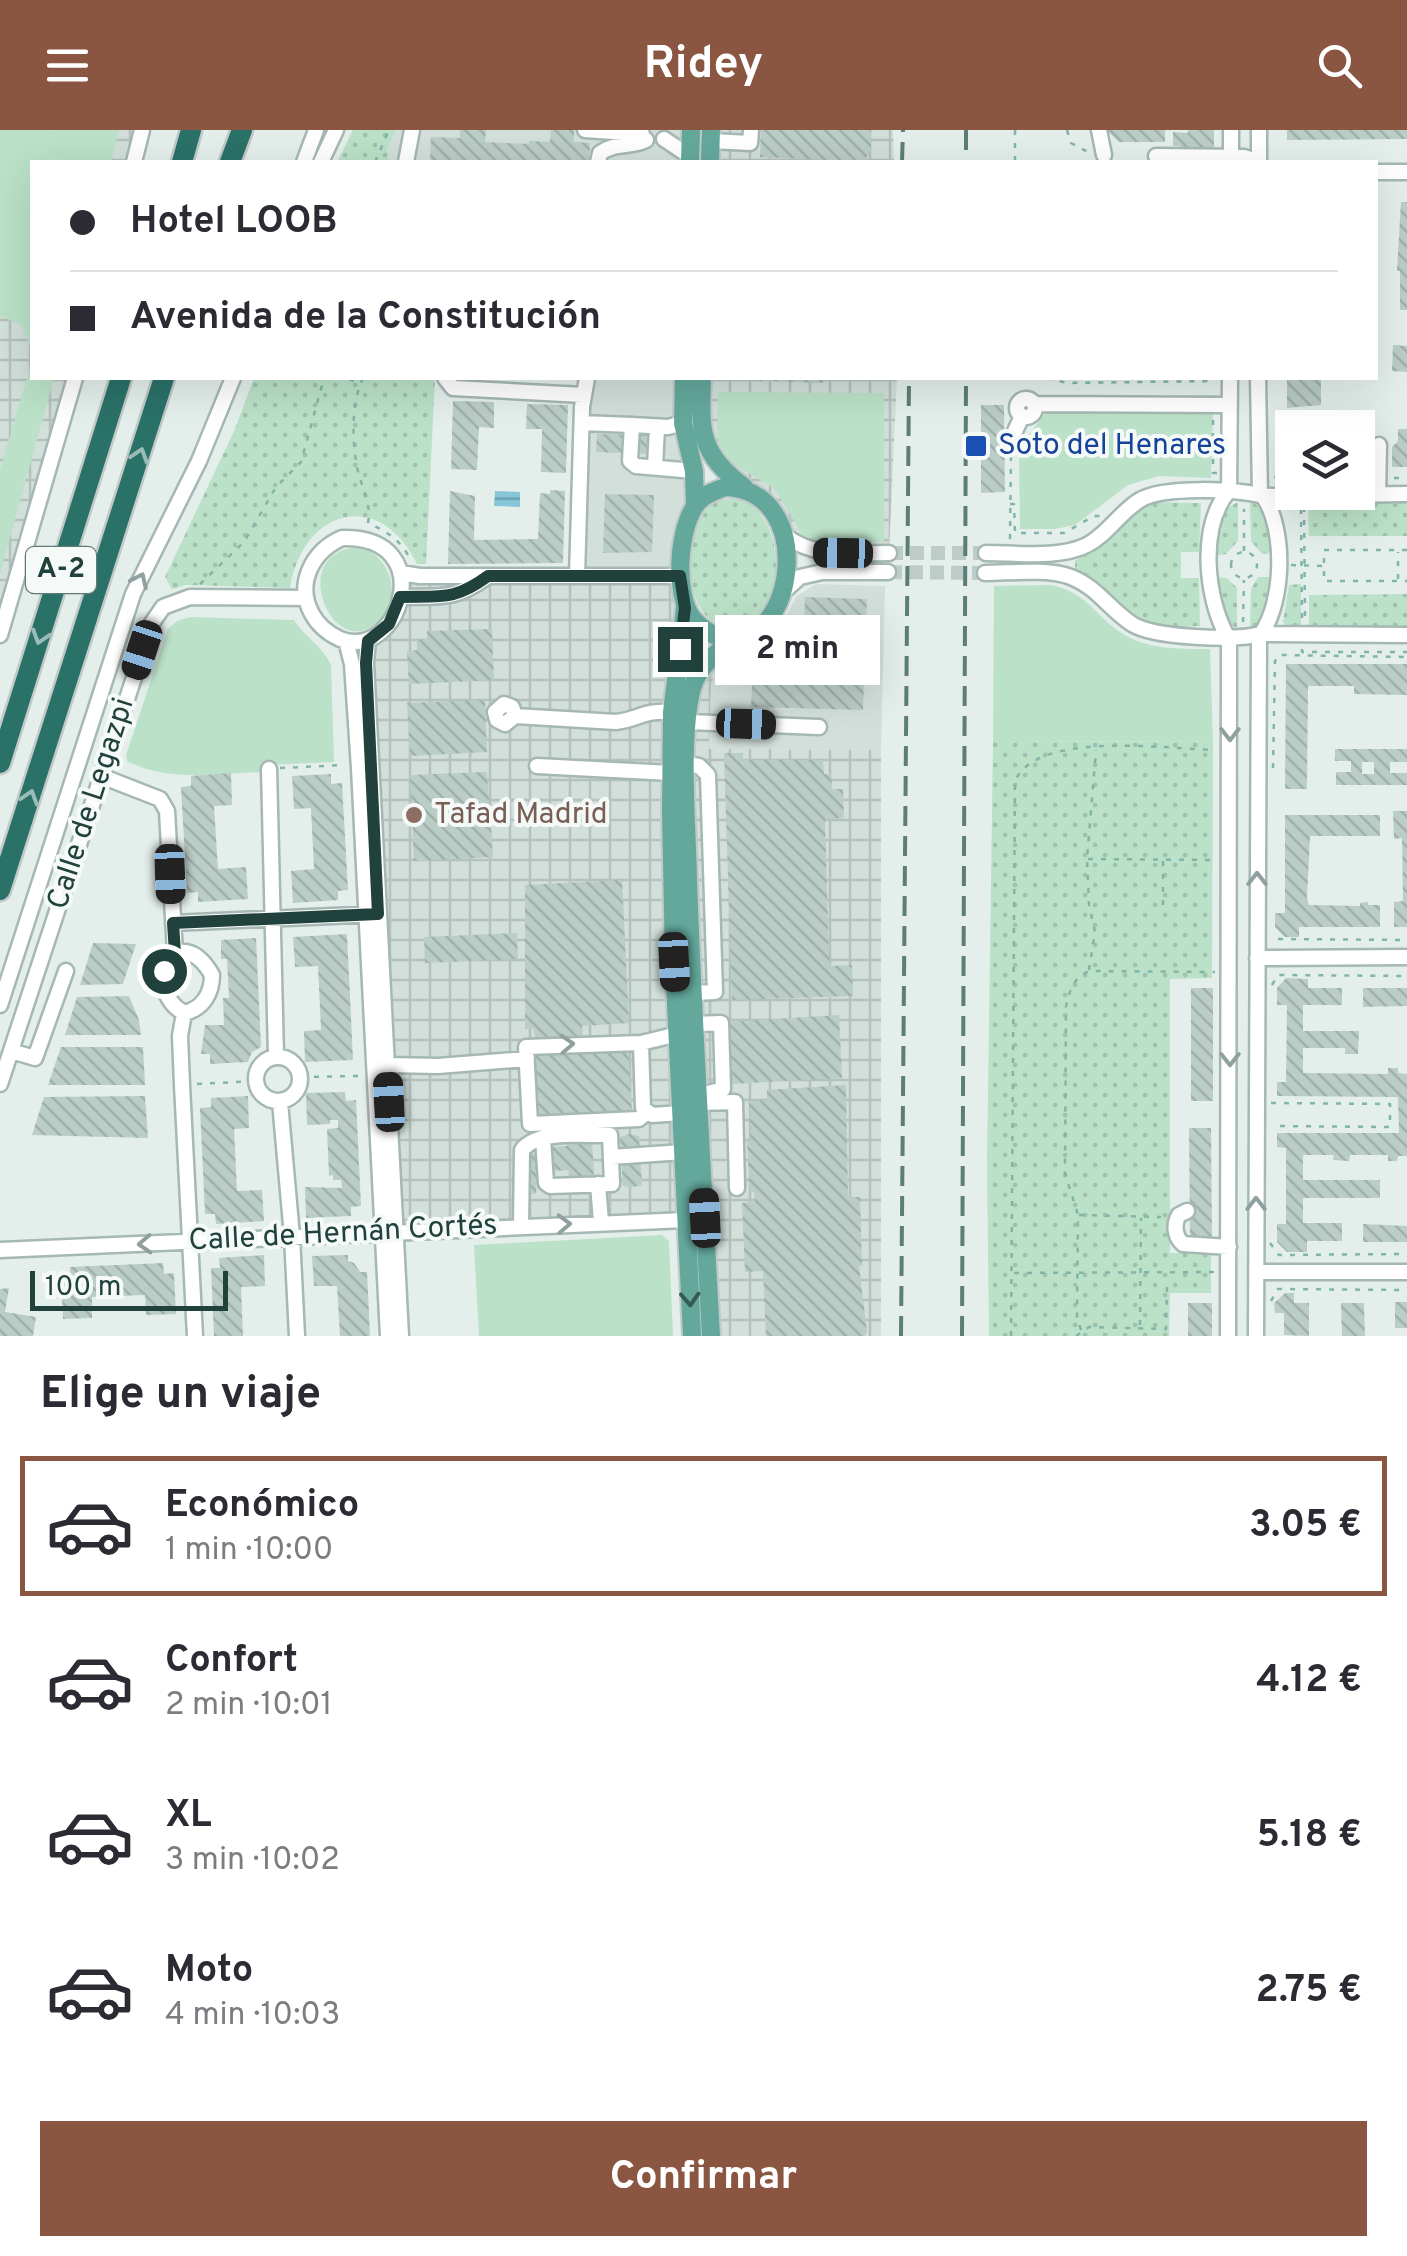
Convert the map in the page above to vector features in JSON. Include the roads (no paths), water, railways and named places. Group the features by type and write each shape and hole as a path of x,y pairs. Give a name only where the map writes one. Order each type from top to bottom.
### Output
{"highway":[{"path":"180,160 187,130"},
{"path":"227,160 230,130"},
{"path":"228,160 242,130"},
{"name":"A-2","path":"0,763 121,380"},
{"name":"A-2","path":"0,890 163,380"}],"main road":[{"path":"691,130 691,160"},
{"path":"710,160 711,135"},
{"path":"684,380 683,422 694,471 695,505 685,531 680,576 685,608 679,769 686,1029 681,1114 692,1336"},
{"path":"685,608 708,632 737,638 754,634 770,618 782,593 787,562 784,535 774,512 762,497 723,471 704,442 702,380"},
{"path":"695,505 724,487 744,488"},
{"path":"680,717 700,671 737,638"},
{"path":"679,769 692,993 686,1029 698,1100 712,1336"}],"street":[{"path":"132,160 139,130"},
{"path":"305,160 316,130"},
{"path":"322,160 336,130"},
{"path":"406,160 412,130"},
{"path":"585,130 643,135 652,144 666,135 691,160"},
{"path":"711,135 750,143 751,130"},
{"path":"1098,130 1101,156"},
{"path":"1156,156 1231,160 1231,130"},
{"path":"1259,130 1259,160"},
{"path":"598,160 609,146 636,146 643,135"},
{"path":"1378,172 1407,172"},
{"path":"0,634 74,380"},
{"path":"0,1005 133,594 199,461 230,380"},
{"path":"577,576 587,380"},
{"path":"1223,380 1230,404 1228,493 1217,506 1212,526 1210,596 1228,636 1228,1336"},
{"path":"1256,1336 1260,635 1272,618 1276,598 1277,523 1261,496 1258,380"},
{"path":"446,381 452,388 583,395"},
{"path":"1011,440 1022,416 1017,410 1020,402 1027,400 1034,404 1230,404"},
{"path":"582,424 656,426 683,422"},
{"path":"632,425 630,460 636,466 694,471"},
{"path":"655,467 656,426"},
{"path":"1378,445 1378,494 1407,494"},
{"path":"986,553 1063,552 1088,544 1143,498 1176,492 1275,495"},
{"path":"784,535 802,548 821,552 888,554"},
{"path":"408,570 389,624 368,641 346,641 322,627 306,598 308,574 315,557 324,546 342,538 372,539 420,576 680,576"},
{"path":"782,593 800,577 822,572 888,572"},
{"path":"986,573 1065,574 1100,593 1117,613 1136,626 1162,635 1407,634"},
{"path":"400,597 466,593 488,576"},
{"name":"Calle de Legazpi","path":"0,1084 152,623 162,606 190,597 306,598"},
{"path":"346,641 352,664 387,1065 388,1336"},
{"path":"368,641 374,1076 401,1336"},
{"path":"515,716 616,722 627,721 642,712 819,727"},
{"path":"537,766 679,769"},
{"path":"269,768 276,1056"},
{"path":"101,776 160,799 167,811 175,953"},
{"path":"173,923 373,915"},
{"path":"1225,962 1244,944 1257,958"},
{"path":"183,951 201,958 212,975 207,997 184,1013 172,1005 163,982 168,960 175,953 183,951"},
{"path":"1225,962 1242,971 1257,958 1407,957"},
{"path":"10,1052 35,1058 66,971"},
{"path":"184,1013 180,1036 195,1336"},
{"path":"681,1114 646,1113 639,1119 530,1124 526,1046 641,1043 721,1023 723,1089 698,1100"},
{"path":"641,1043 646,1113"},
{"path":"276,1056 288,1058 301,1077 291,1097 280,1102 269,1100 258,1091 255,1081 258,1067 276,1056"},
{"path":"387,1065 526,1060"},
{"path":"698,1100 735,1102 738,1188"},
{"path":"280,1102 297,1336"},
{"path":"521,1226 522,1150 534,1139 544,1138 610,1136 612,1184 550,1186 546,1183 544,1138"},
{"path":"611,1157 683,1152"},
{"path":"598,1184 600,1222"},
{"path":"1186,1211 1176,1220 1178,1240 1188,1245 1229,1246"},
{"name":"Calle de Hernán Cortés","path":"0,1250 686,1220"},
{"path":"1225,1272 1242,1258 1256,1272 1407,1272"},
{"path":"1225,1272 1243,1286 1256,1272"}],"water":[{"path":"495,491 520,492 520,507 494,506"}],"tunnel":[{"path":"889,553 986,553"},
{"path":"888,572 985,573"}],"railway":[{"path":"902,160 903,130"},
{"path":"966,130 966,160"},
{"path":"901,1336 909,380"},
{"path":"962,1336 966,380"}],"place":[{"name":"Soto del Henares","path":"976,446"},
{"name":"Tafad Madrid","path":"414,815"}]}
